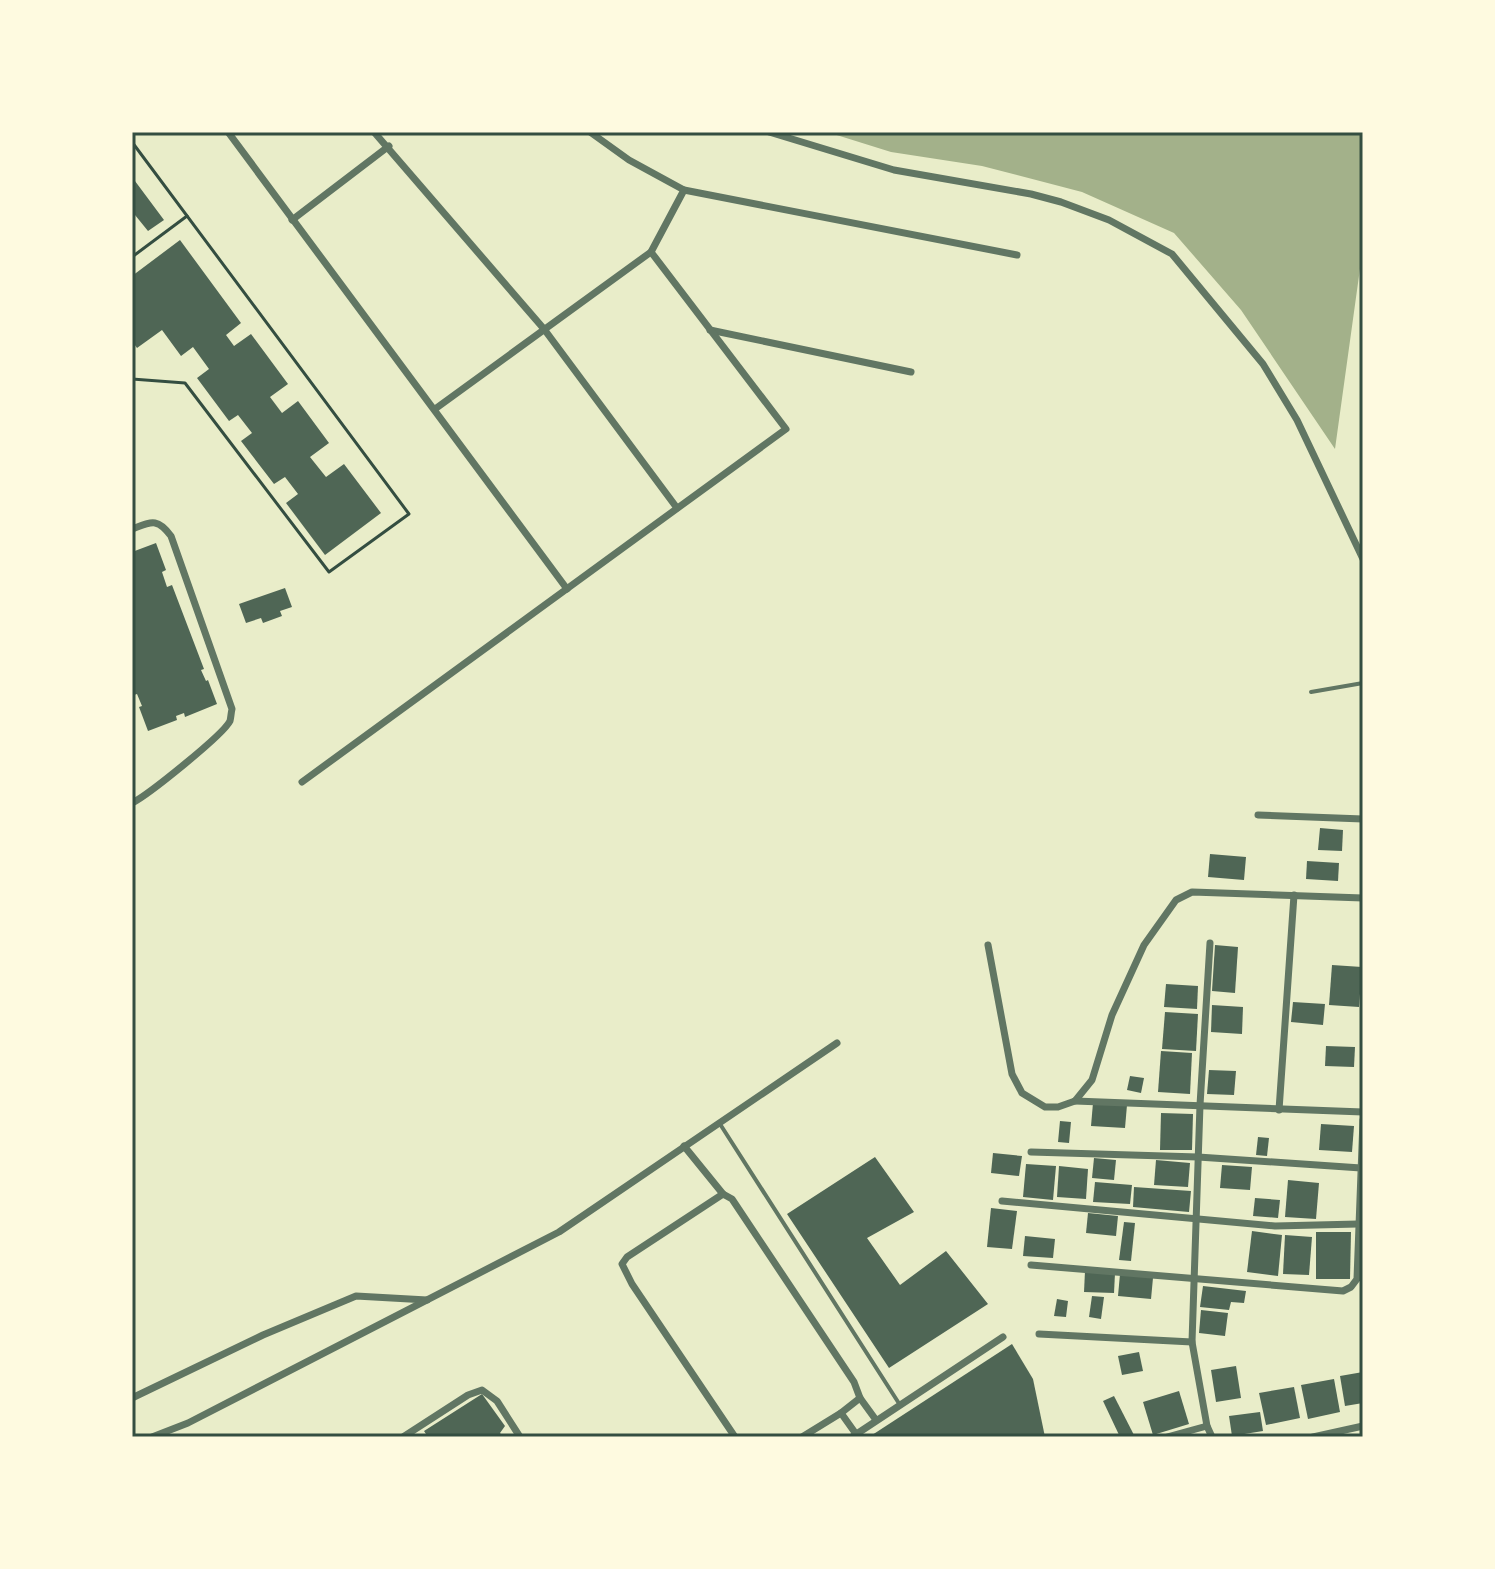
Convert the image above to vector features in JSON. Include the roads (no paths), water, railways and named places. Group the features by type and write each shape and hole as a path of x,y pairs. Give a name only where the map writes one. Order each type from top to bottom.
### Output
{"street":[{"path":"228,132 567,589"},
{"path":"374,132 544,329 677,508"},
{"path":"590,132 629,160 684,190 1017,255"},
{"path":"769,132 894,170 1061,202 1109,220 1172,254 1263,364 1297,420 1363,559"},
{"path":"292,220 389,146"},
{"path":"435,409 651,252 684,190"},
{"path":"302,782 786,429 651,252"},
{"path":"710,330 911,372"},
{"path":"132,529 152,522 163,525 171,536 232,709 229,722 218,733 148,795 132,803"},
{"path":"1258,815 1363,819"},
{"path":"1075,1101 1092,1080 1112,1015 1144,945 1176,900 1192,892 1363,898"},
{"path":"1279,1110 1294,895"},
{"path":"1210,943 1200,1105 1192,1342 1207,1426 1212,1437"},
{"path":"988,945 1012,1074 1022,1093 1045,1107 1058,1107 1075,1101 1363,1112"},
{"path":"152,1437 188,1423 559,1232 837,1043"},
{"path":"1031,1265 1343,1291 1357,1279 1363,1120"},
{"path":"684,1146 723,1194 732,1199 876,1420"},
{"path":"1031,1152 1198,1157 1361,1168"},
{"path":"723,1194 627,1257 622,1264 632,1284 735,1437"},
{"path":"1002,1201 1275,1226 1358,1224"},
{"path":"132,1398 263,1335 356,1296 427,1300"},
{"path":"1039,1334 1192,1342"},
{"path":"841,1413 854,1436 1003,1337"},
{"path":"407,1436 468,1395 482,1390 497,1401 520,1437"},
{"path":"802,1437 860,1398"},
{"path":"1167,1437 1207,1426"},
{"path":"1313,1437 1350,1433 1363,1426"}],"lane":[{"path":"1311,692 1363,683"},
{"path":"718,1122 900,1405"}]}
